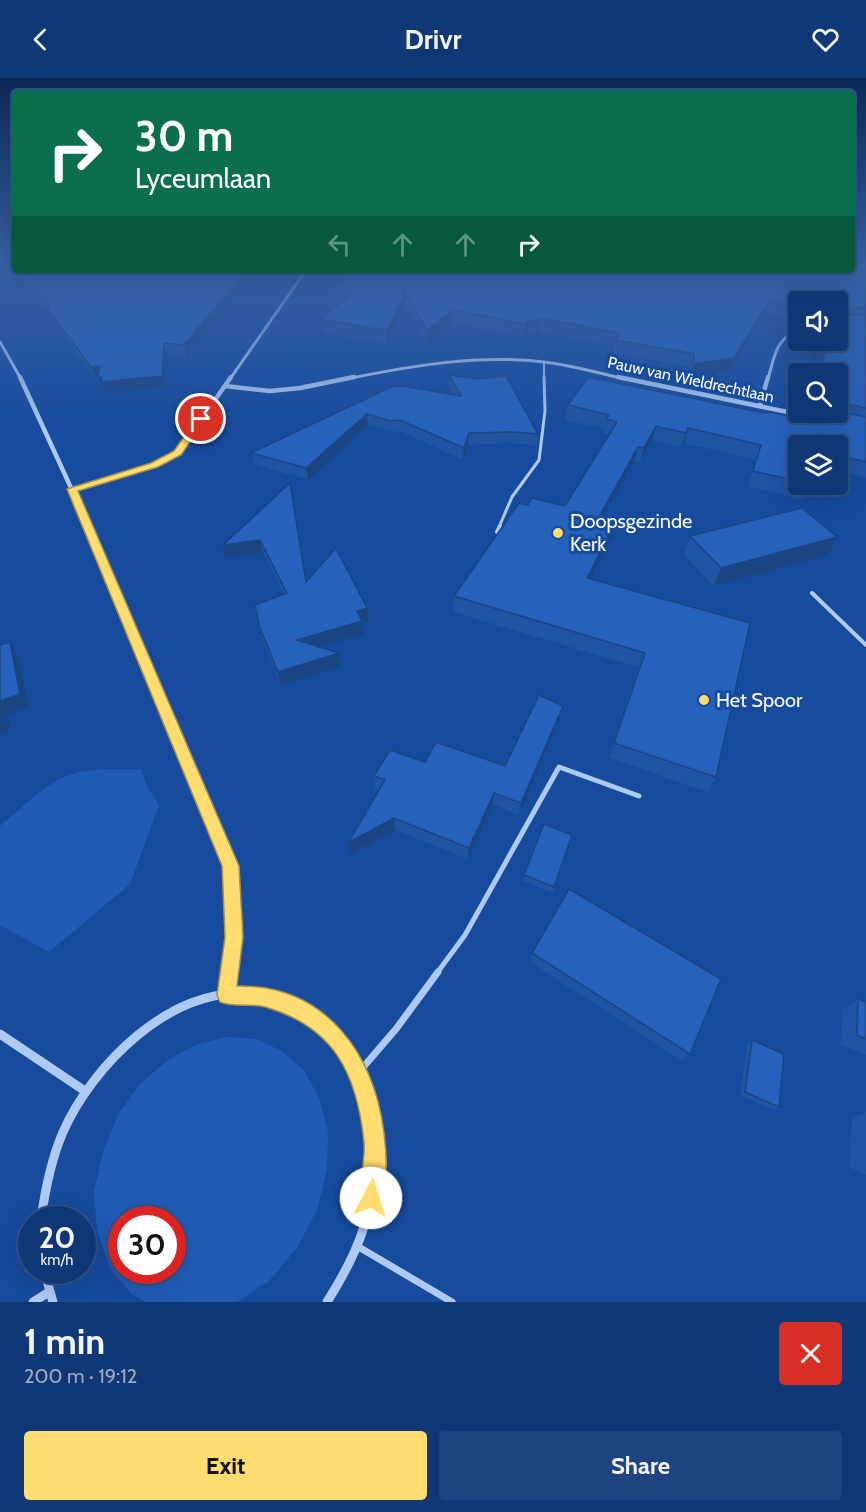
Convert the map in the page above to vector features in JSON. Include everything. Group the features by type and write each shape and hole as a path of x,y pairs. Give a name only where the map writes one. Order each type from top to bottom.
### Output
{"street":[{"path":"73,489 154,465 178,453 270,321"},
{"path":"760,405 778,344 788,334"},
{"path":"0,342 29,392 73,489 231,866 234,937 227,995"},
{"name":"Pauw van Wieldrechtlaan","path":"225,386 280,390 450,361 495,359 544,362 788,411"},
{"path":"43,1206 55,1153 68,1121 85,1091 114,1055 141,1031 183,1007 227,995 254,995 279,1000 303,1010 325,1026 344,1046 359,1072 371,1109 376,1151 371,1198 357,1246 342,1279 327,1302"},
{"path":"0,1034 85,1091"},
{"path":"33,1302 51,1297"}],"lane":[{"path":"497,532 512,496 539,460 545,411 544,362"},
{"path":"812,594 866,645"},
{"path":"359,1072 396,1029 465,936 559,767 639,796"},
{"path":"357,1246 452,1302"}],"shaded area":[{"path":"141,769 147,786 159,805 130,884 49,952 0,925 0,826 40,792 67,776 94,770"},
{"path":"227,1037 256,1039 282,1051 304,1070 319,1098 328,1132 327,1170 317,1210 297,1248 269,1281 237,1302 146,1302 131,1294 123,1284 186,1284 186,1206 108,1206 108,1263 97,1230 94,1192 103,1151 118,1115 140,1084 168,1060 197,1044"}],"building":[{"path":"57,321 204,321 184,345 164,343 162,376 101,382 102,377 98,377 100,366 91,367"},
{"path":"333,321 392,321 387,331"},
{"path":"421,321 439,321 427,331"},
{"path":"510,321 528,321 525,324"},
{"path":"556,321 757,321 734,358 694,364 694,354 615,340 620,333"},
{"path":"848,321 866,321 866,408 848,404 848,363 821,363 826,351 848,351"},
{"path":"449,375 478,379 506,376 538,434 469,433 464,448 400,420 391,421 367,414 306,468 251,453 391,387 402,386 461,396"},
{"path":"588,377 764,413 788,416 788,423 848,423 848,413 866,417 866,462 848,458 848,435 788,435 788,479 753,471 761,445 688,428 686,433 656,426 644,448 638,447 599,517 616,521 587,578 750,623 716,777 614,743 645,653 454,596 519,503 528,505 532,498 565,506 617,422 606,419 609,415 568,405"},
{"path":"290,483 306,582 336,548 367,608 357,611 362,621 297,640 339,653 278,672 260,628 255,605 287,593 260,540 223,545"},
{"path":"802,508 837,537 721,568 690,536"},
{"path":"10,642 20,694 0,701 0,645"},
{"path":"539,695 563,706 521,803 494,793 469,848 394,818 348,843 385,780 374,776 390,750 425,762 436,742 505,766"},
{"path":"544,824 572,835 554,887 524,875"},
{"path":"569,889 721,979 690,1054 532,953"},
{"path":"858,999 866,1002 866,1039 857,1035"},
{"path":"752,1040 784,1054 779,1107 745,1092"}],"place":[{"name":"Doopsgezinde Kerk","path":"558,533"},
{"name":"Het Spoor","path":"704,700"}],"route":[{"path":"201,419 178,453 154,465 73,489 231,866 234,937 227,995 254,995 279,1000 303,1010 325,1026 344,1046 359,1072 371,1109 376,1151 371,1198"}]}
